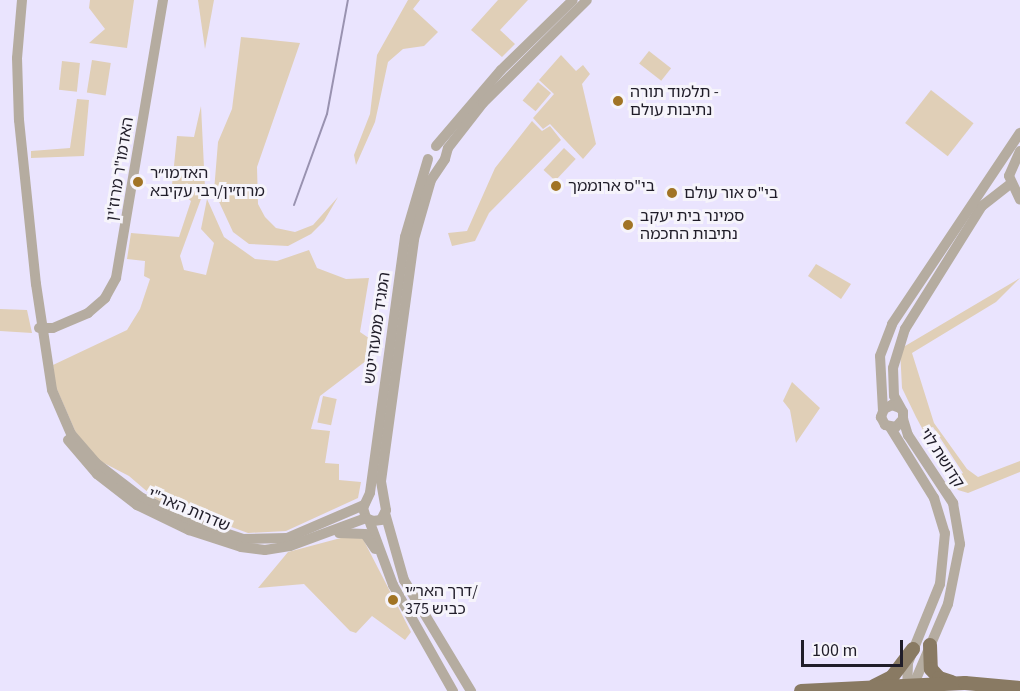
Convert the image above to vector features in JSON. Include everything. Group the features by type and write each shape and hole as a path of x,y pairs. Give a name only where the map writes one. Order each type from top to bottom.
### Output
{"main road":[{"path":"930,645 931,669 939,678 959,684"},
{"path":"866,688 892,677 913,649"},
{"path":"801,691 959,684 1020,688"}],"street":[{"path":"22,0 18,58 19,120 41,326"},
{"name":"האדמו\"ר מרוז'ין","path":"41,326 69,320 96,307 116,278 163,0"},
{"path":"428,159 432,164 444,160 436,146 501,70 573,0"},
{"name":"המגיד ממעזריטש","path":"471,691 404,580 390,541 381,481 414,239 431,180 444,160 448,147 483,103 587,0"},
{"path":"1020,133 994,177 887,333 879,367 883,422 890,427 898,426 903,419 894,396 893,379 899,342 982,206 1006,186 1020,151"},
{"name":"המגיד ממעזריטש","path":"364,504 370,493 405,237 429,149 436,146"},
{"path":"994,177 1020,200"},
{"path":"994,177 993,189 1006,186"},
{"name":"שדרות האר\"י","path":"41,326 52,390 71,434 110,475 156,506 228,535 264,541 305,532 364,504"},
{"name":"שדרות האר\"י","path":"41,326 45,391 58,422 77,454 122,495 167,520 241,547 276,549 368,519 381,520 385,508"},
{"path":"883,411 892,405 900,408"},
{"name":"קדושת לוי","path":"903,419 908,435 953,503 960,531 953,588 916,679 907,687"},
{"name":"קדושת לוי","path":"890,427 940,509 945,533 940,584 906,669 907,687"},
{"path":"385,508 375,498 364,504 386,569"},
{"path":"315,538 350,531 365,534 453,691"}],"shaded area":[{"path":"90,0 134,0 127,48 89,43 105,29 89,8"},
{"path":"198,0 214,0 205,49"},
{"path":"408,0 420,0 413,9 438,32 424,46 403,49 388,62 375,122 356,165 354,155 370,114 377,55"},
{"path":"498,0 528,0 500,30 515,44 502,57 471,30"},
{"path":"241,37 300,43 257,167 258,204 265,217 276,228 295,232 313,225 338,197 324,221 311,234 288,246 249,244 233,232 214,191 218,142 232,109"},
{"path":"649,51 671,68 661,81 639,64"},
{"path":"561,55 576,71 583,65 590,74 582,84 596,144 583,159 550,124 543,129 533,118 554,94 539,80"},
{"path":"92,60 111,63 106,96 87,93"},
{"path":"62,61 80,63 77,92 59,90"},
{"path":"538,82 551,93 536,111 523,100"},
{"path":"931,90 974,123 948,156 905,123"},
{"path":"77,99 89,100 84,156 31,158 31,151 70,148"},
{"path":"201,106 205,188 180,256 184,270 206,275 214,243 201,229 207,199 224,237 255,259 277,261 309,250 317,268 346,279 369,278 360,332 379,345 379,351 320,396 311,429 330,431 325,463 339,464 339,480 361,482 358,498 286,531 248,533 157,500 129,476 100,461 76,433 55,385 53,365 127,330 140,309 150,279 144,276 145,261 127,259 131,233 179,237 191,201 172,185 177,136 194,137"},
{"path":"532,121 542,131 550,126 561,140 489,213 475,241 452,246 448,233 467,231 495,168"},
{"path":"564,148 576,159 555,181 544,170"},
{"path":"816,264 851,284 841,299 808,276"},
{"path":"1020,278 996,302 912,353 934,423 967,469 978,477 1020,461 1020,472 968,493 958,490 950,479 963,473 933,427 923,430 902,388 900,349"},
{"path":"0,309 27,310 32,333 0,331"},
{"path":"792,382 820,408 796,443 790,410 783,401"},
{"path":"323,396 337,399 331,425 317,422"},
{"path":"352,535 363,539 411,632 405,640 372,616 356,633 350,631 304,584 258,588 288,552"}],"waterway":[{"path":"294,205 327,114 348,0"}],"place":[{"name":"תלמוד תורה - נתיבות עולם","path":"618,101"},
{"name":"האדמו״ר מרוז׳ין/רבי עקיבא","path":"138,182"},
{"name":"בי\"ס ארוממך","path":"556,186"},
{"name":"בי\"ס אור עולם","path":"672,193"},
{"name":"סמינר בית יעקב נתיבות החכמה","path":"628,225"},
{"name":"דרך האר״י/ כביש 375","path":"393,600"}]}
